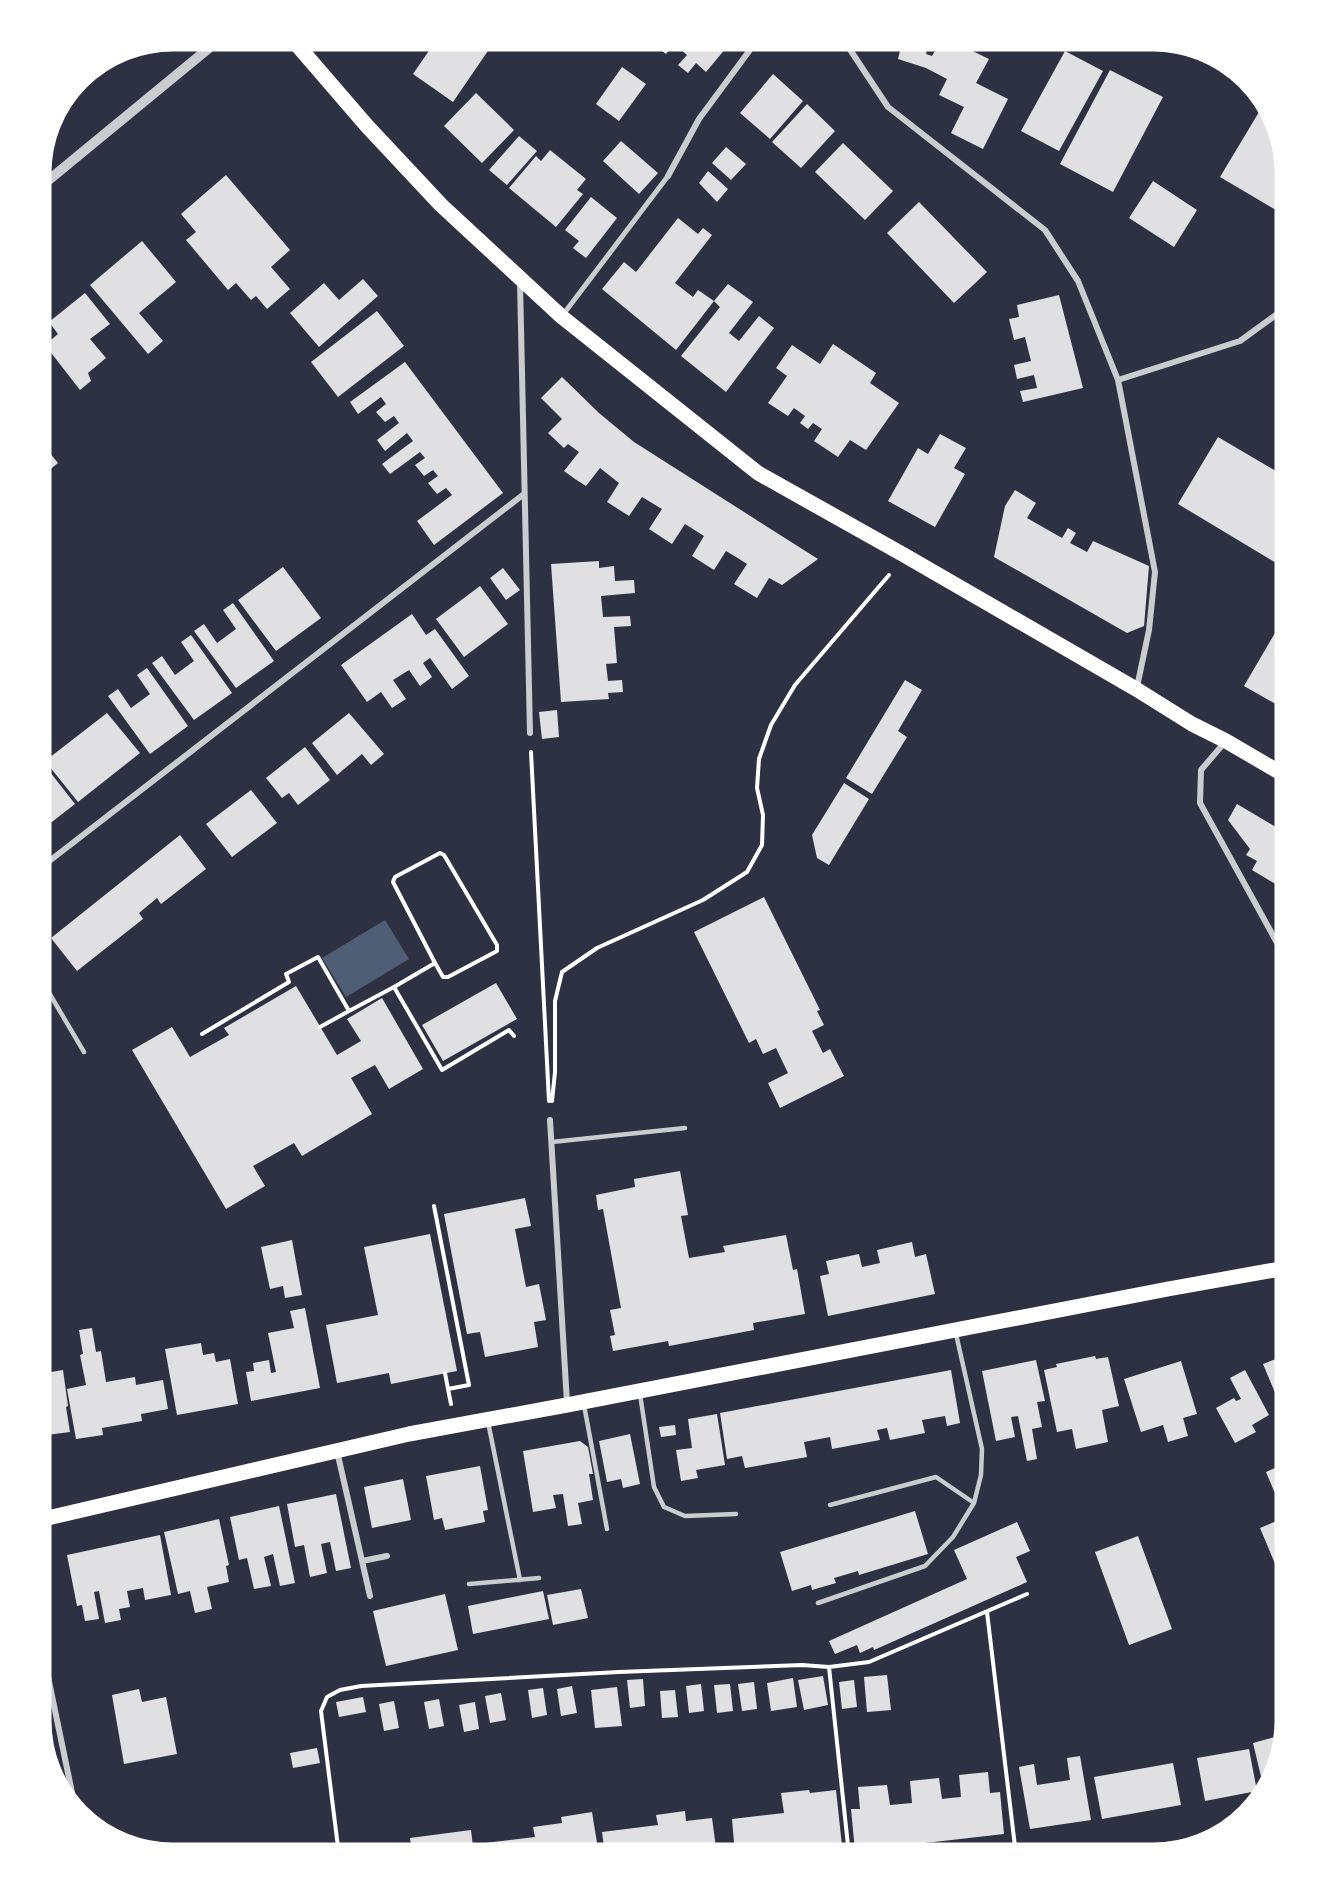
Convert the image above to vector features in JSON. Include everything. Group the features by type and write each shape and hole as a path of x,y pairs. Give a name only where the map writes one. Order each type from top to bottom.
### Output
{"main road":[{"path":"301,50 367,126 433,197 520,279 562,317 758,473 1276,770"},
{"path":"50,1517 337,1450 487,1419 567,1406 1276,1270"}],"street":[{"path":"50,179 207,50"},
{"path":"562,317 668,176 699,119 750,50"},
{"path":"851,50 888,107 1045,230 1078,281 1118,380 1155,572 1149,630 1136,689"},
{"path":"520,279 530,733"},
{"path":"1118,380 1240,341 1276,315"},
{"path":"50,860 524,494"},
{"path":"1226,741 1201,770 1200,803 1276,941"},
{"path":"550,1119 567,1406"},
{"path":"337,1450 370,1596"},
{"path":"362,1561 387,1556"},
{"path":"50,1686 72,1792"}],"lane":[{"path":"50,994 84,1052"},
{"path":"552,1142 685,1128"},
{"path":"818,1603 925,1566 953,1537 974,1503 981,1475 982,1449 956,1330"},
{"path":"639,1391 654,1487 664,1507 685,1516 736,1514"},
{"path":"584,1402 607,1529"},
{"path":"487,1419 520,1580"},
{"path":"830,1505 936,1477 974,1503"},
{"path":"469,1584 539,1578"}],"path":[{"path":"550,1119 555,1072 555,1001 562,972 597,948 703,900 747,872 762,845 763,814 757,788 759,759 771,725 795,685 871,598 904,555"},
{"path":"530,733 550,1119"},
{"path":"440,853 444,855 497,945 497,951 448,977 443,977 435,963 393,882 395,877 440,853"},
{"path":"202,1034 289,982 286,974 318,957 349,1011"},
{"path":"320,1027 435,963"},
{"path":"394,987 442,1070 509,1030 513,1036"},
{"path":"434,1206 468,1385 448,1389"},
{"path":"445,1373 455,1426"},
{"path":"338,1844 321,1711 327,1697 340,1690 361,1686 619,1672 802,1665 829,1667 869,1662 1027,1594"},
{"path":"987,1612 1015,1844"},
{"path":"829,1667 848,1844"}],"water":[{"path":"385,920 409,959 346,997 322,958"}],"building":[{"path":"429,50 489,50 453,102 413,74"},
{"path":"681,50 724,50 706,72 696,63 688,73 678,65 687,55"},
{"path":"900,50 927,50 926,54 932,56 935,50 971,50 989,59 976,83 1008,99 983,149 951,133 964,107 939,95 947,79 926,68 898,59"},
{"path":"1065,51 1103,71 1059,151 1021,131"},
{"path":"622,67 646,84 619,121 596,104"},
{"path":"1110,70 1163,97 1113,192 1060,164"},
{"path":"773,74 803,101 770,139 740,113"},
{"path":"476,93 514,130 482,163 444,126"},
{"path":"807,104 835,131 801,168 772,142"},
{"path":"1259,112 1271,140 1274,156 1276,210 1220,177"},
{"path":"519,136 537,151 507,185 489,170"},
{"path":"621,141 658,173 639,194 603,161"},
{"path":"843,143 893,191 865,220 815,172"},
{"path":"726,147 746,164 731,180 712,163"},
{"path":"550,150 586,179 577,190 583,194 556,227 509,188 536,156 541,161"},
{"path":"708,171 728,189 717,202 699,183"},
{"path":"226,175 290,250 271,267 290,289 267,309 256,296 251,300 236,283 228,290 186,240 196,232 181,214"},
{"path":"1153,181 1197,210 1174,247 1129,218"},
{"path":"591,197 617,218 586,258 573,248 579,241 565,230"},
{"path":"919,202 987,272 954,303 887,233"},
{"path":"678,218 698,234 703,228 712,235 675,283 693,297 698,290 714,301 676,350 602,289 624,262 636,272"},
{"path":"142,241 176,282 139,313 163,341 148,354 90,285"},
{"path":"363,279 378,296 319,347 290,313 324,283 339,300"},
{"path":"728,284 753,302 729,333 739,341 759,316 774,328 726,392 681,356 720,307 714,301"},
{"path":"85,293 110,324 90,339 106,358 88,373 91,381 80,390 50,351 50,341 58,334 50,321"},
{"path":"1059,295 1083,388 1023,402 1020,391 1037,388 1034,375 1017,379 1014,365 1031,361 1025,337 1014,340 1009,319 1019,317 1017,305"},
{"path":"377,311 404,346 338,397 311,362"},
{"path":"833,344 876,373 870,383 899,403 866,450 850,440 838,457 814,441 822,429 813,423 808,429 800,423 805,416 794,408 788,416 768,403 787,376 776,368 792,345 820,364"},
{"path":"405,362 503,493 434,545 417,521 452,495 446,488 437,494 428,483 438,476 433,470 424,476 415,465 425,458 420,452 390,474 382,464 413,441 407,433 385,451 377,440 399,423 394,416 385,422 376,412 386,404 381,397 358,414 350,402"},
{"path":"562,377 599,413 634,442 818,559 782,585 769,578 757,598 734,584 747,564 726,551 714,570 692,556 704,536 685,524 672,544 649,529 662,509 642,497 629,516 607,502 619,483 600,468 586,486 575,479 564,471 579,452 568,444 564,448 548,433 562,419 541,398"},
{"path":"940,434 966,448 954,468 965,474 935,527 888,501 918,448 928,454"},
{"path":"1218,437 1276,471 1276,563 1178,504"},
{"path":"50,453 58,463 50,470"},
{"path":"1015,490 1036,503 1027,518 1062,538 1068,528 1076,533 1070,543 1087,552 1093,541 1149,566 1144,626 1127,633 994,557 1005,506"},
{"path":"599,561 599,568 614,566 615,581 634,580 635,593 601,596 603,617 630,616 631,626 614,627 617,663 606,664 608,681 622,680 623,692 608,693 609,699 561,702 551,564"},
{"path":"283,567 321,618 276,651 238,600"},
{"path":"503,568 520,590 506,600 490,578"},
{"path":"480,586 508,624 464,657 436,619"},
{"path":"233,603 274,661 236,688 194,631 204,624 217,643 236,629 223,610"},
{"path":"412,614 426,635 435,629 469,676 452,689 430,658 423,663 432,677 420,686 409,670 393,680 406,699 392,708 381,692 367,702 341,665"},
{"path":"1276,631 1276,704 1244,686"},
{"path":"191,635 232,693 194,720 152,663 162,656 175,675 194,661 181,642"},
{"path":"147,668 188,726 150,754 108,696 118,689 131,708 150,694 137,675"},
{"path":"905,680 922,690 898,731 907,737 872,794 846,778"},
{"path":"557,710 559,737 542,739 539,712"},
{"path":"107,713 140,753 78,802 50,767 50,757"},
{"path":"349,713 384,754 371,765 362,754 337,775 312,743"},
{"path":"305,747 330,780 298,805 289,793 282,798 266,778"},
{"path":"50,772 75,804 50,823"},
{"path":"844,783 869,799 829,865 817,858 812,835"},
{"path":"251,790 277,823 232,857 206,824"},
{"path":"1237,804 1276,827 1276,884 1252,870 1257,861 1246,855 1250,849 1228,820"},
{"path":"180,835 206,869 161,904 157,898 139,913 143,919 77,971 51,938"},
{"path":"764,897 820,1010 817,1011 824,1025 812,1031 823,1053 830,1049 844,1076 780,1108 768,1083 788,1073 776,1048 763,1054 756,1039 749,1043 694,932"},
{"path":"496,983 517,1019 443,1061 422,1025"},
{"path":"296,986 337,1055 361,1041 347,1019 382,998 423,1069 389,1089 375,1065 351,1078 372,1114 302,1156 294,1143 253,1166 265,1186 226,1209 132,1050 172,1027 190,1057 229,1035 224,1028"},
{"path":"680,1171 688,1215 681,1216 689,1258 725,1252 723,1246 786,1235 793,1270 797,1269 805,1314 753,1323 754,1330 669,1346 668,1341 613,1351 610,1336 615,1335 610,1310 621,1308 603,1209 598,1210 596,1195 635,1187 634,1179"},
{"path":"525,1198 531,1226 515,1229 526,1287 539,1284 546,1320 534,1322 538,1347 485,1357 480,1332 467,1334 444,1214"},
{"path":"430,1234 457,1371 391,1384 389,1373 337,1383 326,1325 378,1315 364,1247"},
{"path":"292,1240 302,1295 285,1298 283,1286 270,1289 261,1247"},
{"path":"912,1242 915,1257 926,1254 935,1294 828,1316 820,1276 829,1274 826,1261 859,1254 862,1267 880,1263 877,1250"},
{"path":"305,1308 320,1388 251,1401 246,1372 254,1371 253,1363 269,1360 271,1373 276,1372 268,1333 294,1328 290,1311"},
{"path":"92,1328 96,1352 101,1351 106,1382 135,1377 136,1385 163,1380 168,1409 141,1414 142,1421 102,1428 103,1435 76,1439 67,1389 86,1385 80,1355 83,1354 79,1330"},
{"path":"201,1343 203,1355 214,1353 216,1362 230,1359 238,1404 177,1415 165,1349"},
{"path":"1095,1356 1096,1359 1108,1357 1119,1406 1102,1410 1108,1442 1076,1449 1072,1429 1057,1432 1044,1370 1057,1367 1056,1364"},
{"path":"1276,1359 1276,1395 1263,1364"},
{"path":"1036,1360 1045,1401 1037,1402 1042,1427 1032,1429 1037,1459 1027,1461 1018,1416 1011,1417 1015,1437 996,1441 982,1371"},
{"path":"1181,1361 1197,1414 1183,1418 1188,1436 1168,1442 1163,1425 1141,1432 1124,1379"},
{"path":"63,1370 70,1432 50,1435 50,1372"},
{"path":"951,1370 960,1423 947,1426 945,1416 922,1420 925,1433 890,1440 887,1428 877,1430 880,1440 832,1449 830,1437 804,1442 807,1457 745,1468 742,1456 727,1459 720,1413"},
{"path":"1245,1370 1269,1415 1252,1425 1256,1432 1235,1443 1216,1408 1234,1398 1236,1401 1241,1399 1230,1378"},
{"path":"717,1414 725,1465 696,1470 698,1478 681,1481 676,1450 692,1448 688,1419"},
{"path":"675,1425 676,1435 661,1437 659,1427"},
{"path":"630,1434 640,1484 623,1488 621,1479 607,1482 599,1441"},
{"path":"580,1441 588,1447 593,1474 589,1474 593,1500 578,1503 582,1524 568,1526 563,1494 553,1495 556,1508 533,1512 523,1451"},
{"path":"480,1466 488,1510 483,1511 485,1522 445,1530 442,1518 434,1520 426,1476"},
{"path":"1276,1468 1276,1496 1266,1472"},
{"path":"403,1479 411,1520 372,1528 364,1487"},
{"path":"336,1494 351,1568 336,1571 330,1542 321,1544 327,1573 310,1577 304,1545 295,1547 287,1504"},
{"path":"279,1506 295,1583 280,1586 273,1554 264,1557 271,1586 254,1589 247,1558 239,1560 230,1517"},
{"path":"915,1511 928,1554 859,1575 858,1571 834,1578 836,1583 812,1590 811,1585 792,1591 780,1552"},
{"path":"219,1519 229,1565 226,1566 229,1582 207,1587 212,1609 195,1613 190,1591 178,1594 164,1532"},
{"path":"1276,1521 1276,1566 1260,1528"},
{"path":"1017,1522 1030,1551 1016,1557 1027,1582 874,1650 873,1647 860,1653 857,1645 835,1654 829,1641 967,1579 954,1550"},
{"path":"160,1535 171,1595 145,1600 143,1588 127,1591 130,1607 119,1609 121,1620 105,1623 99,1591 94,1592 99,1619 85,1621 82,1605 77,1606 67,1555"},
{"path":"1138,1536 1172,1629 1129,1645 1095,1552"},
{"path":"581,1589 588,1618 553,1625 547,1595"},
{"path":"543,1591 549,1619 473,1634 468,1606"},
{"path":"445,1594 458,1650 386,1666 373,1611"},
{"path":"887,1675 891,1710 867,1712 864,1677"},
{"path":"823,1676 828,1705 804,1710 798,1680"},
{"path":"793,1678 797,1707 771,1711 767,1683"},
{"path":"643,1679 645,1706 630,1708 627,1680"},
{"path":"854,1680 857,1707 842,1709 839,1682"},
{"path":"754,1682 757,1709 742,1711 738,1684"},
{"path":"701,1684 704,1711 689,1713 686,1686"},
{"path":"730,1684 733,1711 717,1713 714,1685"},
{"path":"572,1686 577,1713 561,1716 557,1689"},
{"path":"617,1687 622,1726 595,1728 591,1690"},
{"path":"543,1688 547,1715 532,1718 528,1690"},
{"path":"139,1689 142,1702 166,1697 177,1754 124,1764 112,1695"},
{"path":"675,1690 678,1717 662,1718 660,1691"},
{"path":"501,1693 506,1720 490,1723 485,1696"},
{"path":"363,1697 366,1712 339,1717 336,1702"},
{"path":"439,1699 444,1726 429,1729 424,1702"},
{"path":"394,1701 399,1728 384,1731 379,1704"},
{"path":"475,1702 479,1729 464,1732 459,1705"},
{"path":"1274,1737 1271,1754 1261,1778 1253,1743"},
{"path":"317,1748 320,1763 293,1768 290,1753"},
{"path":"1249,1749 1256,1787 1253,1792 1205,1801 1197,1758"},
{"path":"1080,1756 1091,1820 1030,1829 1019,1767 1034,1764 1037,1785 1070,1780 1067,1758"},
{"path":"1173,1763 1181,1805 1102,1819 1094,1777"},
{"path":"988,1772 990,1793 1000,1792 1004,1834 916,1844 854,1844 851,1809 860,1809 858,1787 887,1785 890,1805 912,1803 910,1781 939,1778 942,1799 961,1797 959,1775"},
{"path":"836,1790 842,1844 734,1844 732,1819 784,1813 781,1793"},
{"path":"685,1811 686,1821 712,1818 716,1844 604,1844 602,1832 658,1825 656,1815"},
{"path":"592,1812 597,1844 476,1844 535,1837 533,1827 562,1823 561,1817"},
{"path":"471,1830 473,1844 411,1844 410,1838"}]}
